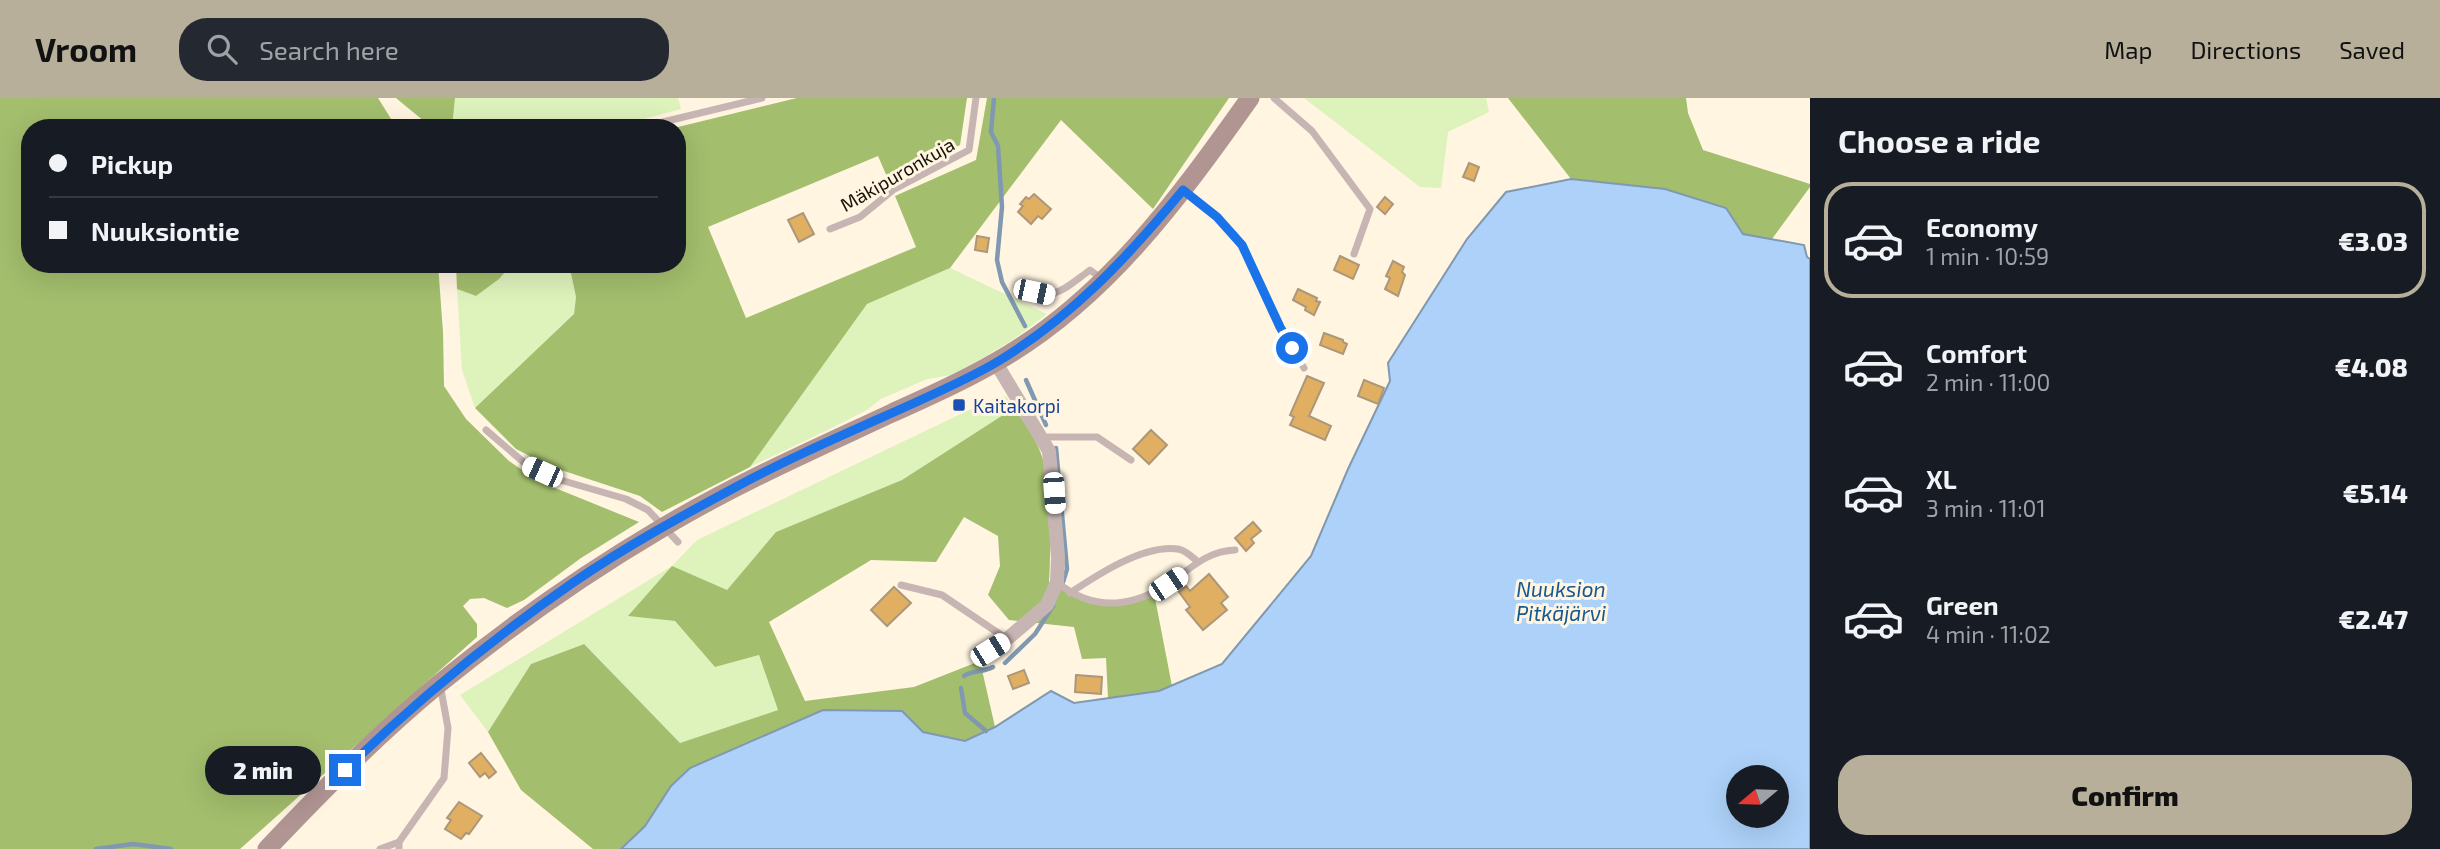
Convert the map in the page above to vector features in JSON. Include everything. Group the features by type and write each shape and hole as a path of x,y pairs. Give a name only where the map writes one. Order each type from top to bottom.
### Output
{"street":[{"path":"267,849 378,738 439,684 576,580 738,486 996,363 1075,306 1144,238 1183,190 1250,98"},
{"path":"990,650 1046,605 1057,582 1058,556 1053,472 1049,451 996,363"}],"lane":[{"path":"675,119 762,98"},
{"name":"Mäkipuronkuja","path":"830,229 860,216 893,190 969,150 976,98"},
{"path":"1274,98 1312,131 1370,209 1354,254"},
{"path":"1183,190 1217,217 1242,245 1280,327 1304,368"},
{"path":"1022,287 1048,296 1065,288 1090,270 1104,280"},
{"path":"486,430 527,465 557,479 626,499 648,510 678,542"},
{"path":"1042,438 1097,437 1131,460"},
{"path":"1070,593 1115,566 1160,550 1180,549 1197,561"},
{"path":"1057,582 1070,593 1091,602 1122,604 1154,593 1182,575 1197,561 1224,550 1235,550"},
{"path":"901,584 942,595 1007,639"},
{"path":"380,849 399,846 444,778 448,728 439,684"}],"green space":[{"path":"0,98 378,98 391,119 21,119 21,273 439,273 444,386 466,419 509,461 538,481 639,522 581,558 524,600 507,608 484,598 470,599 463,606 477,624 477,637 240,849 0,849"},
{"path":"396,98 455,98 453,119 421,119"},
{"path":"455,98 678,98 681,109 644,119 453,119"},
{"path":"797,98 967,98 960,145 888,179 878,156 708,227 746,318 916,247 895,196 976,160 987,98 1229,98 1153,209 1061,120 950,268 867,304 750,467 662,512 640,496 549,466 516,449 475,408 574,314 576,297 571,273 686,273 686,125"},
{"path":"1304,98 1486,98 1489,112 1448,132 1441,188 1420,187"},
{"path":"1508,98 1686,98 1688,113 1703,150 1810,184 1810,187 1772,239 1743,234 1665,189 1571,179"},
{"path":"950,268 1047,314 1014,339 951,375 927,379 881,399 867,410 750,467 867,304"},
{"path":"456,273 504,273 476,296 457,289"},
{"path":"504,273 571,273 576,297 574,314 475,408 462,370 457,289 476,296"},
{"path":"1006,396 1014,408 902,480 776,532 727,590 629,616 675,621 715,667 759,655 778,710 680,743 583,644 531,664 488,732 460,695 672,566 697,540 990,400"},
{"path":"1014,408 1035,440 1044,463 1050,516 1049,583 1070,593 1122,604 1154,593 1172,686 1159,691 1108,698 1106,658 1082,659 1074,627 1009,620 988,595 1000,566 998,536 964,517 936,562 871,560 769,622 805,701 914,687 980,661 995,727 965,741 923,732 901,711 726,754 690,768 671,786 645,826 621,849 593,849 521,790 488,732 531,664 584,644 680,743 778,710 759,655 715,667 675,621 628,616 672,566 727,590 776,532 902,480"}],"water":[{"name":"Nuuksion Pitkäjärvi","path":"1571,179 1665,189 1726,208 1743,234 1804,245 1810,259 1810,849 621,849 645,826 671,786 690,768 823,710 902,711 923,732 965,741 995,727 1051,691 1074,703 1159,691 1222,664 1311,556 1390,381 1388,363 1467,239 1506,192"}],"building":[{"path":"1469,163 1479,167 1474,181 1463,177"},
{"path":"1034,194 1051,209 1042,219 1038,216 1031,224 1018,212 1026,197 1029,199"},
{"path":"1385,197 1393,204 1385,214 1377,207"},
{"path":"803,213 814,234 799,242 788,220"},
{"path":"977,236 989,238 987,252 975,250"},
{"path":"1340,256 1359,265 1353,279 1334,270"},
{"path":"1393,261 1404,267 1402,272 1405,275 1398,296 1385,289 1390,278 1386,276"},
{"path":"1298,289 1320,302 1314,315 1293,300"},
{"path":"1324,333 1347,344 1343,354 1320,345"},
{"path":"1307,376 1324,383 1309,416 1331,426 1325,440 1290,425 1294,417 1290,415"},
{"path":"1364,380 1384,388 1378,404 1358,396"},
{"path":"1151,430 1167,445 1149,464 1133,449"},
{"path":"1253,522 1261,531 1251,539 1254,543 1246,551 1235,538"},
{"path":"1209,574 1228,597 1221,603 1227,610 1203,630 1186,610 1190,607 1179,592 1186,586 1190,591"},
{"path":"894,587 911,603 887,626 871,610"},
{"path":"1024,670 1029,683 1013,689 1008,676"},
{"path":"1076,675 1102,677 1101,694 1075,692"},
{"path":"481,753 496,772 489,778 485,773 480,777 469,763"},
{"path":"459,802 482,816 469,834 466,833 461,839 445,829 451,820 447,818"}],"waterway":[{"path":"994,98 991,132 998,146 1002,207 997,260 1002,282 1025,326"},
{"path":"1026,380 1046,425"},
{"path":"1056,448 1067,569 1063,582"},
{"path":"1005,663 1035,634 1053,606"},
{"path":"964,676 993,667"},
{"path":"961,688 965,713 986,731"},
{"path":"96,849 133,844 171,849"}],"place":[{"name":"Kaitakorpi","path":"959,405"}],"route":[{"path":"345,770 439,684 576,580 738,486 945,389 996,363 1039,334 1104,280 1144,238 1183,190 1217,217 1242,245 1292,348"}]}
